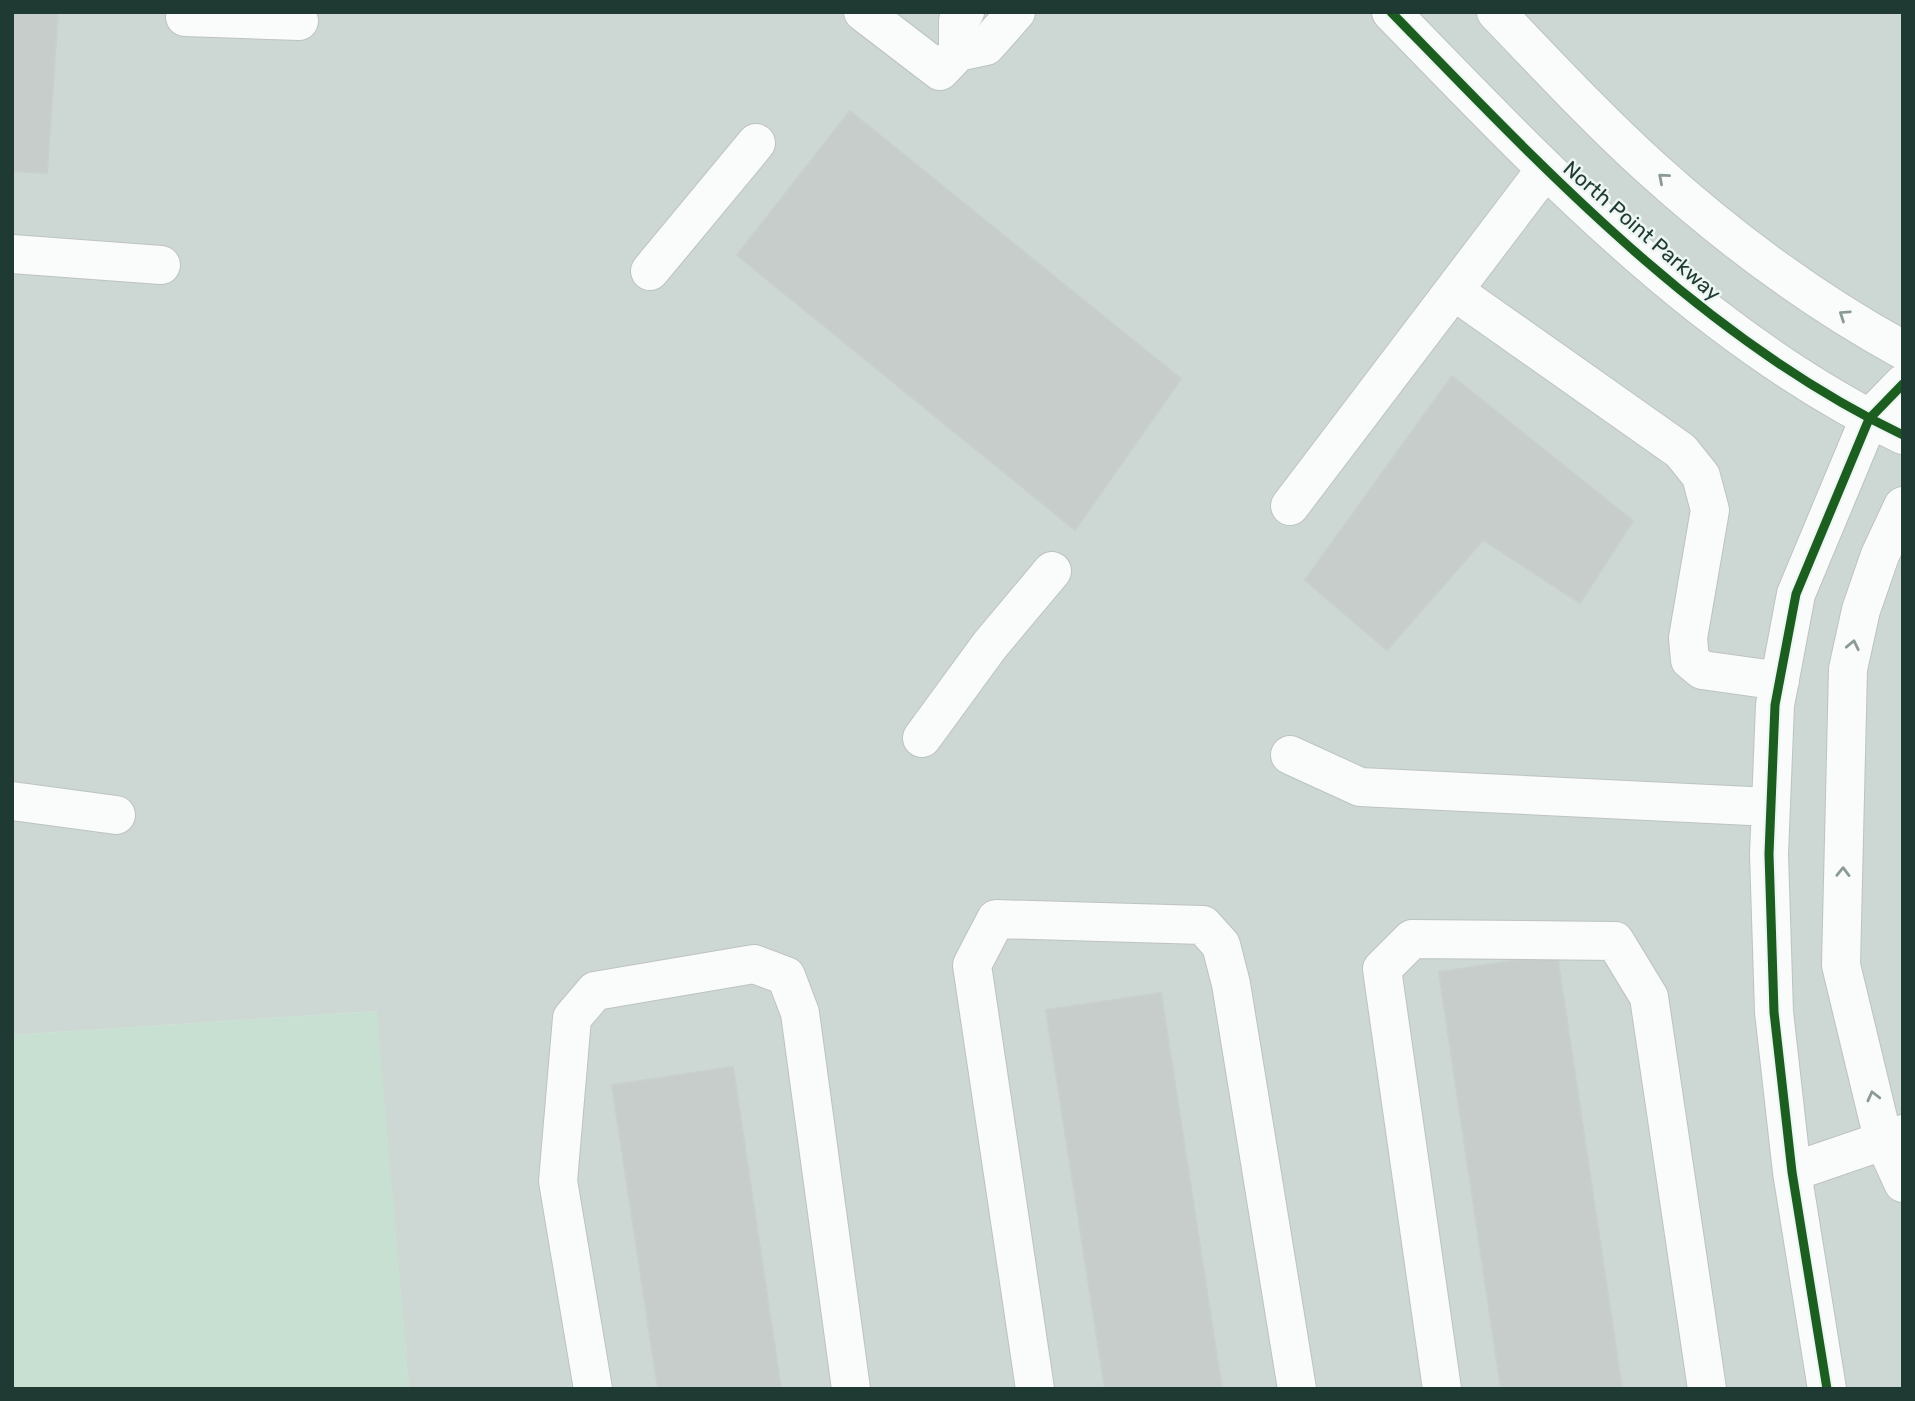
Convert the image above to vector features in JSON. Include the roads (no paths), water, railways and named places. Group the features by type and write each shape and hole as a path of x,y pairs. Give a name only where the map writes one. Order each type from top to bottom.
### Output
{"street":[{"path":"863,12 940,71 958,52 986,46 1016,12"},
{"path":"958,52 958,21 965,12"},
{"name":"North Point Parkway","path":"1391,12 1545,170 1608,228 1721,321 1791,370 1869,419 1903,435"},
{"path":"1496,12 1638,156 1709,218 1849,319 1903,350"},
{"path":"184,24 299,21"},
{"path":"650,271 756,143"},
{"path":"1290,506 1545,170"},
{"path":"12,254 161,265"},
{"path":"1454,290 1681,452 1701,475 1710,510 1688,638 1690,660 1702,670 1780,681"},
{"path":"1827,1389 1791,1172 1774,1012 1769,853 1775,705 1796,594 1869,419 1903,384"},
{"path":"1903,506 1880,555 1861,610 1848,668 1841,965 1893,1136 1903,1183"},
{"path":"922,738 990,645 1052,570"},
{"path":"1290,755 1360,787 1771,807"},
{"path":"12,801 116,815"},
{"path":"1035,1389 972,965 996,919 1203,925 1221,945 1231,984 1297,1389"},
{"path":"1442,1389 1382,968 1412,939 1615,941 1649,997 1707,1389"},
{"path":"593,1389 558,1181 572,1018 595,991 754,964 786,976 800,1013 851,1389"},
{"path":"1791,1172 1893,1136"}]}
